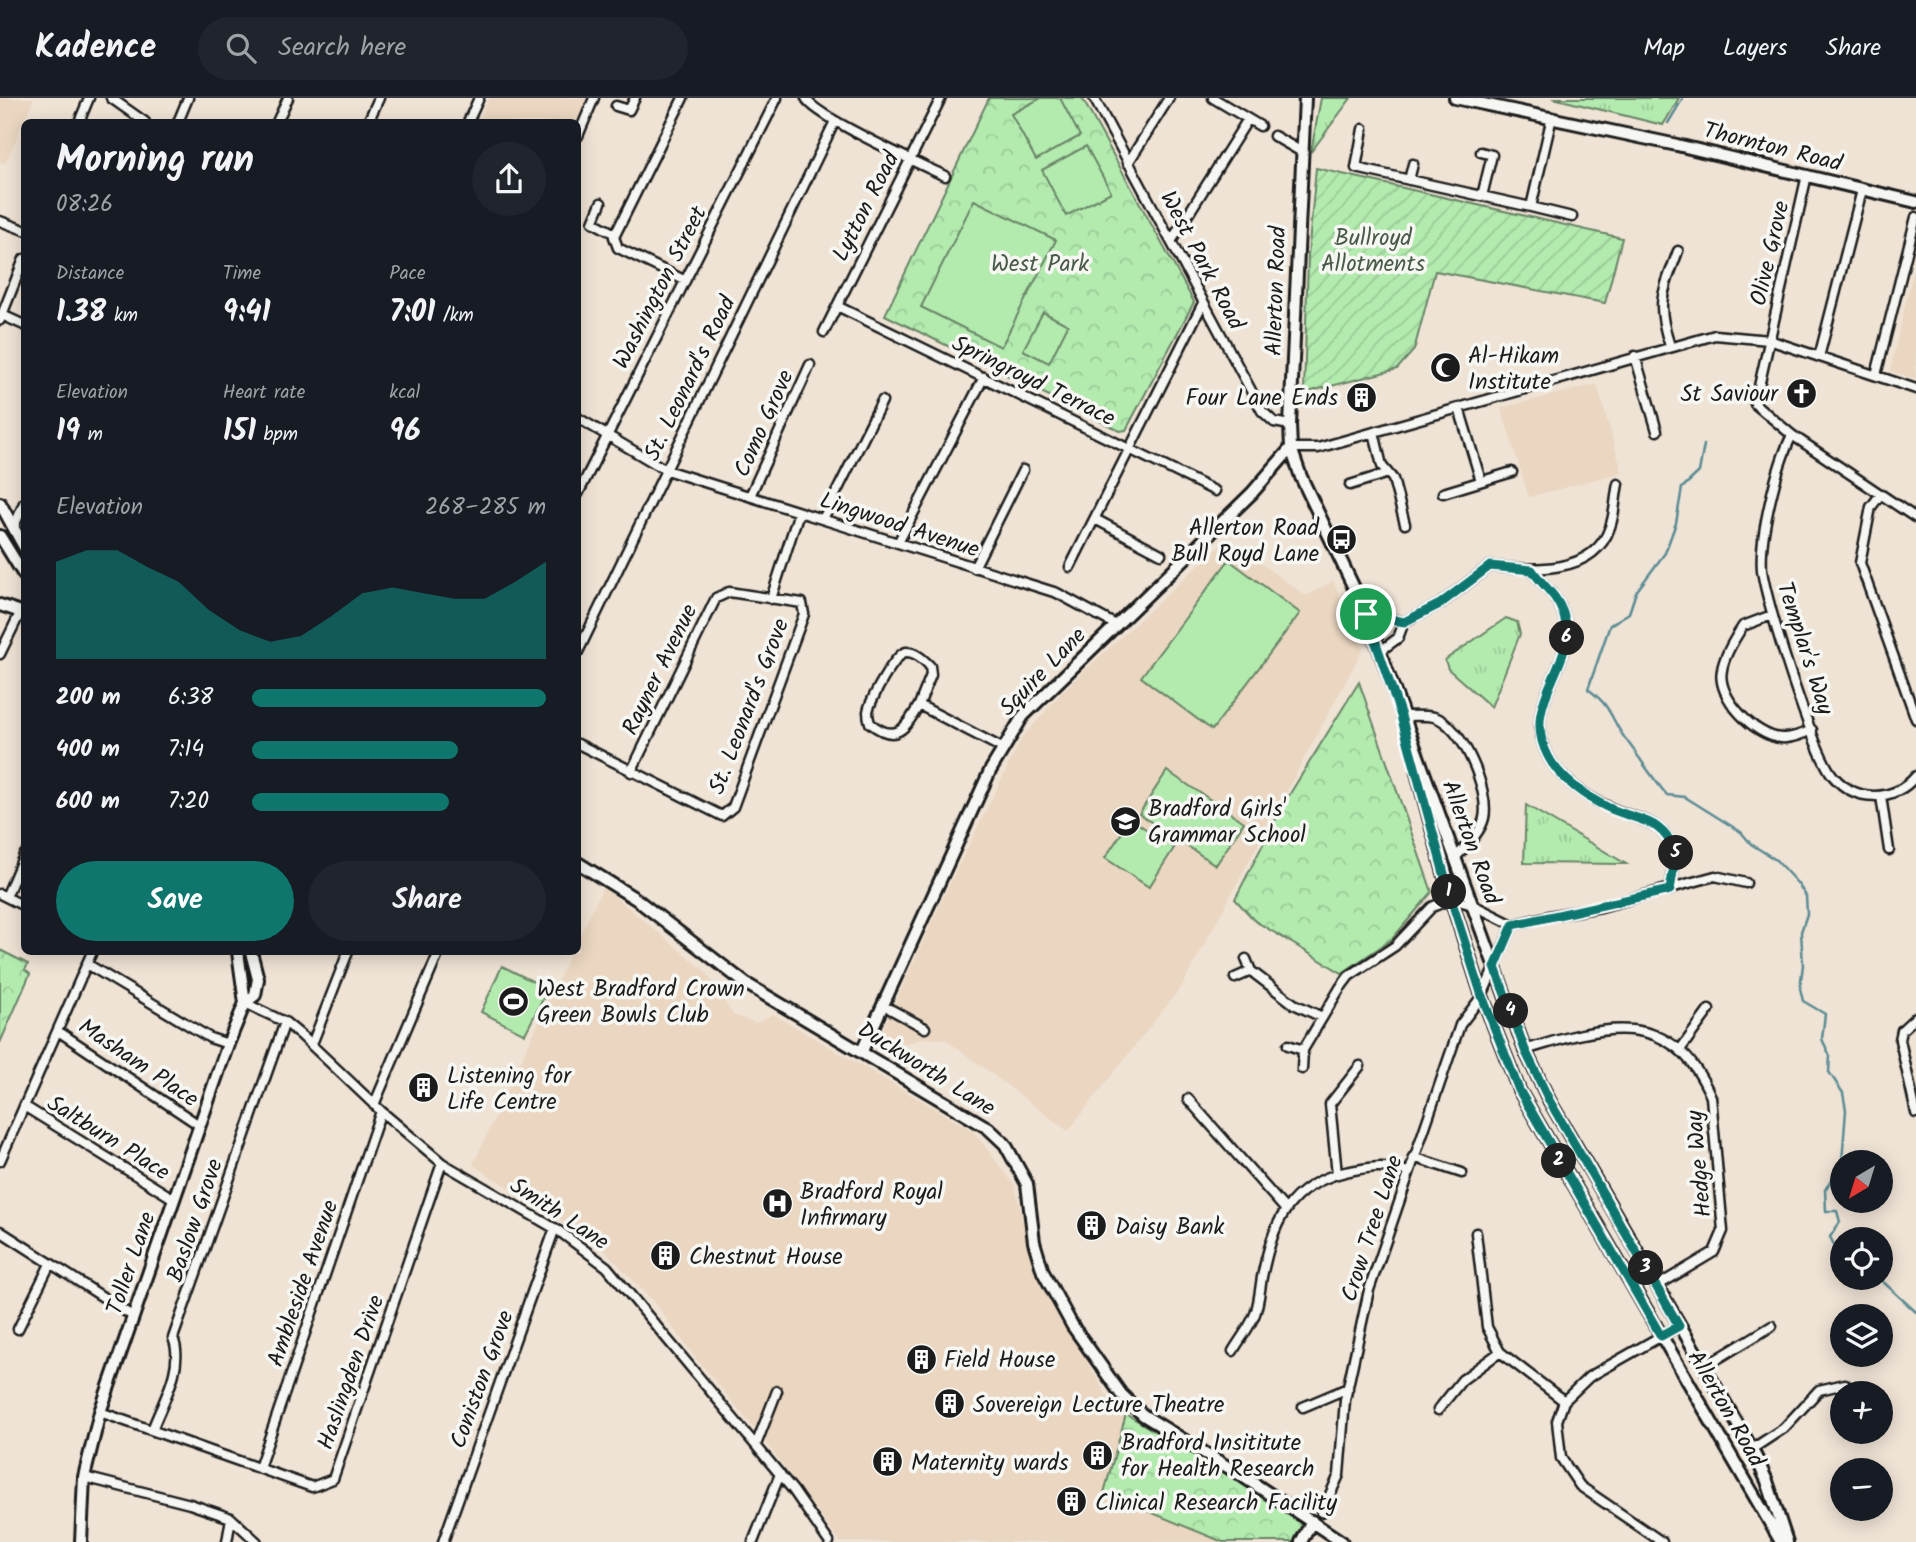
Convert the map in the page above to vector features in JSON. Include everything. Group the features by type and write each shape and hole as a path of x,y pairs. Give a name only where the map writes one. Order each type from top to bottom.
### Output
{"street":[{"path":"80,119 89,98"},
{"path":"111,98 141,119"},
{"path":"179,119 188,98"},
{"path":"278,119 288,98"},
{"path":"369,119 379,98"},
{"path":"469,119 479,98"},
{"path":"581,129 594,98"},
{"path":"615,106 629,110 635,98"},
{"path":"614,235 683,98"},
{"name":"Washington Street","path":"581,488 777,98"},
{"path":"807,98 810,106 835,121 945,176"},
{"name":"Lytton Road","path":"824,332 941,98"},
{"name":"West Park Road","path":"1094,98 1262,411 1274,422 1290,425"},
{"path":"1128,163 1169,98"},
{"path":"1213,98 1260,126"},
{"name":"Allerton Road","path":"1305,98 1290,425 1292,449 1301,477 1366,614 1380,652 1401,716 1451,899 1482,996 1519,1090 1781,1542"},
{"name":"Thornton Road","path":"1455,98 1552,117 1916,202"},
{"path":"1531,207 1552,117"},
{"path":"1172,240 1248,119"},
{"name":"St. Leonard's Road","path":"581,646 835,121"},
{"path":"1363,129 1356,168 1572,218"},
{"path":"1274,136 1302,152"},
{"path":"1481,152 1492,155 1482,196"},
{"path":"1409,180 1413,164"},
{"name":"Olive Grove","path":"1792,435 1755,404 1807,175"},
{"path":"1819,357 1861,190"},
{"path":"601,204 593,222 614,235 618,248 684,280"},
{"path":"1876,375 1916,217"},
{"path":"0,220 21,229"},
{"path":"1670,346 1660,316 1660,300 1678,251"},
{"path":"21,267 1,318 21,324"},
{"path":"1070,567 1203,303"},
{"name":"Springroyd Terrace","path":"837,306 1130,447 1215,491"},
{"path":"1292,449 1318,449 1715,335 1769,340 1916,389"},
{"path":"1635,356 1657,431"},
{"name":"Como Grove","path":"750,496 810,365"},
{"path":"898,543 984,377"},
{"path":"823,519 882,401"},
{"path":"1459,408 1481,481"},
{"name":"Lingwood Avenue","path":"581,420 666,470 1057,593 1116,625"},
{"path":"1374,432 1382,466 1393,479 1405,524"},
{"path":"1792,435 1916,518"},
{"name":"Templar's Way","path":"1792,435 1781,458 1762,552 1762,571 1772,615 1812,730 1831,774 1846,789 1861,796 1881,796"},
{"name":"Squire Lane","path":"862,1051 1002,748 1023,716 1252,493 1292,449"},
{"path":"974,568 1023,470"},
{"path":"1443,493 1512,472"},
{"path":"1350,485 1388,473"},
{"path":"1366,614 1404,622 1440,604 1490,566 1532,570 1565,567 1595,550 1610,529 1618,484"},
{"path":"1881,494 1871,507 1860,563 1916,719"},
{"path":"0,503 21,541"},
{"path":"21,510 14,527 0,536 21,570"},
{"path":"771,598 799,512"},
{"path":"1094,519 1161,554"},
{"path":"1532,570 1558,600 1568,632 1540,708 1541,740 1548,758 1561,774 1583,792 1608,807 1661,829 1676,853 1670,890"},
{"name":"Rayner Avenue","path":"631,772 716,598 729,592 802,603 804,614"},
{"path":"0,605 21,613"},
{"name":"St. Leonard's Grove","path":"581,746 722,816 733,807 804,614"},
{"path":"0,654 21,615"},
{"path":"1772,615 1743,626 1723,666 1721,676 1741,718 1779,738 1795,737 1812,730"},
{"path":"1380,652 1398,638 1404,622"},
{"path":"906,652 920,657 930,666 931,675 919,705 902,730 891,734 880,731 870,723 868,712 891,666 899,655 906,652"},
{"path":"919,705 1002,748"},
{"path":"1401,716 1434,717 1453,729 1468,751 1485,817 1479,830 1456,857"},
{"name":"Allerton Road","path":"1401,716 1456,857 1525,1050 1549,1100 1752,1449 1767,1480 1787,1542"},
{"path":"1889,850 1881,796 1904,788 1916,776"},
{"path":"21,861 3,895 21,904"},
{"name":"Duckworth Lane","path":"581,865 636,899 745,983 963,1111 1005,1144 1027,1184 1034,1242 1043,1272 1095,1361 1121,1394 1143,1415 1342,1542"},
{"path":"1303,1069 1303,1050 1349,976 1395,946 1432,907 1451,899 1473,905 1513,925 1670,890 1715,876 1746,883"},
{"name":"Crow Tree Lane","path":"1322,1512 1339,1475 1348,1388 1369,1290 1460,1025 1482,996 1513,925"},
{"path":"0,1161 91,955"},
{"path":"238,955 245,1003"},
{"name":"Toller Lane","path":"81,1542 84,1477 100,1412 228,1044 245,1003 255,995 258,979 252,955"},
{"path":"312,1044 347,955"},
{"name":"Ambleside Avenue","path":"259,1468 378,1108 438,955"},
{"path":"1246,959 1251,971 1294,1004 1322,1017"},
{"path":"87,964 210,1038 228,1044"},
{"path":"1235,978 1251,971"},
{"name":"Smith Lane","path":"245,1003 285,1022 442,1163 555,1228 607,1267 780,1474 829,1542"},
{"path":"890,1009 925,1028"},
{"path":"1679,1050 1709,1010"},
{"path":"1916,1017 1902,1030 1900,1040 1916,1113"},
{"name":"Baslow Grove","path":"152,1430 176,1366 179,1352 173,1338 285,1022"},
{"name":"Hedge Way","path":"1525,1050 1583,1032 1614,1027 1649,1032 1679,1050 1703,1078 1711,1097 1724,1231 1714,1252 1657,1286"},
{"name":"Masham Place","path":"58,1031 199,1125"},
{"path":"1288,1045 1303,1050"},
{"path":"1337,1174 1330,1104 1360,1066"},
{"path":"1188,1098 1285,1209"},
{"name":"Saltburn Place","path":"24,1106 174,1199"},
{"path":"1413,1157 1462,1173"},
{"name":"Haslingden Drive","path":"100,1412 313,1487 333,1479 442,1163"},
{"path":"1233,1351 1255,1314 1268,1247 1275,1225 1285,1209 1311,1185 1337,1174 1386,1165 1408,1172"},
{"name":"Coniston Grove","path":"443,1542 555,1228"},
{"path":"0,1230 134,1318"},
{"path":"1476,1233 1487,1327 1500,1352 1564,1401"},
{"path":"18,1329 50,1264"},
{"path":"1662,1542 1580,1486 1561,1458 1557,1421 1564,1401 1589,1377 1679,1326"},
{"path":"1704,1367 1772,1326"},
{"path":"1438,1410 1462,1380 1500,1352"},
{"path":"1752,1449 1784,1428 1819,1390 1830,1387"},
{"path":"1303,1407 1348,1388"},
{"path":"756,1445 777,1391"},
{"path":"753,1542 780,1474"},
{"path":"84,1477 190,1504 230,1518 257,1542"},
{"path":"227,1542 230,1518"},
{"path":"1301,1542 1312,1521"}],"shaded area":[{"path":"0,98 34,98 25,119 21,119 21,128 5,164 0,162"},
{"path":"489,98 586,98 577,119 479,119"},
{"path":"1916,258 1916,379 1890,371"},
{"path":"1597,384 1622,472 1529,497 1501,408"},
{"name":"Bradford Girls' Grammar School","path":"1227,539 1306,596 1333,581 1363,649 1182,986 1068,1131 945,1039 924,1038 886,1049 881,1034 946,891 1022,738 1067,687"},
{"name":"Bradford Royal Infirmary","path":"603,887 705,971 733,1015 756,1023 773,1014 973,1131 1015,1186 1035,1275 1106,1394 1126,1414 1104,1493 1223,1542 840,1542 764,1440 695,1357 657,1306 599,1244 473,1165 570,955 581,955 581,933"}],"green space":[{"name":"West Park","path":"989,98 1082,98 1194,302 1126,430 1120,431 885,315"},
{"path":"1041,98 1060,98 1080,136 1036,160 1011,114"},
{"path":"1321,98 1351,98 1311,152"},
{"path":"1553,98 1679,98 1663,125"},
{"path":"1086,146 1111,192 1066,216 1042,170"},
{"name":"Bullroyd Allotments","path":"1316,168 1622,238 1605,303 1435,271 1414,350 1397,369 1304,393 1308,256"},
{"path":"974,200 1056,240 1001,347 921,307"},
{"path":"1043,312 1068,325 1049,363 1023,350"},
{"path":"1229,560 1300,613 1212,730 1141,677"},
{"path":"1506,618 1517,622 1520,634 1491,707 1448,669 1445,660"},
{"path":"1359,682 1432,892 1392,939 1342,973 1255,921 1235,899 1283,805"},
{"path":"1167,771 1244,822 1216,865 1139,814"},
{"path":"1526,805 1626,864 1524,863"},
{"path":"1131,819 1174,848 1149,887 1105,858"},
{"path":"0,950 28,964 25,970 30,974 0,1043"},
{"name":"West Bradford Crown Green Bowls Club","path":"502,966 548,989 525,1034 481,1012"},
{"path":"1126,1414 1306,1522 1296,1542 1223,1542 1104,1493"}],"waterway":[{"path":"1668,123 1683,98"},
{"path":"1704,445 1699,472 1682,488 1676,523 1665,553 1636,592 1629,613 1610,625 1588,689 1606,706 1624,737 1667,795 1685,797 1741,832 1751,844 1776,860 1806,896 1807,914 1801,932 1803,965 1800,988 1803,1001 1825,1014 1822,1039 1830,1056 1829,1072 1843,1093 1846,1110 1842,1162 1825,1190 1826,1211 1837,1211 1840,1222 1837,1227"},
{"path":"1892,1290 1916,1312"}],"place":[{"name":"Al-Hikam Institute","path":"1445,368"},
{"name":"St Saviour","path":"1801,393"},
{"name":"Four Lane Ends","path":"1361,397"},
{"name":"Allerton Road Bull Royd Lane","path":"1342,540"},
{"name":"Bradford Girls' Grammar School","path":"1125,821"},
{"name":"West Bradford Crown Green Bowls Club","path":"514,1001"},
{"name":"Listening for Life Centre","path":"424,1088"},
{"name":"Bradford Royal Infirmary","path":"777,1204"},
{"name":"Daisy Bank","path":"1092,1226"},
{"name":"Chestnut House","path":"666,1256"},
{"name":"Field House","path":"921,1359"},
{"name":"Sovereign Lecture Theatre","path":"950,1404"},
{"name":"Bradford Insititute for Health Research","path":"1098,1455"},
{"name":"Maternity wards","path":"888,1462"},
{"name":"Clinical Research Facility","path":"1072,1502"}],"route":[{"path":"1490,566 1532,570 1558,600 1568,632 1540,708 1541,740 1548,758 1561,774 1583,792 1608,807 1650,822 1671,840 1676,853 1670,890 1601,908 1549,915 1513,925 1495,967 1525,1050 1549,1100 1679,1326 1661,1336 1519,1090 1482,996 1451,899 1401,716 1366,614 1404,622 1440,604 1490,566"}]}
